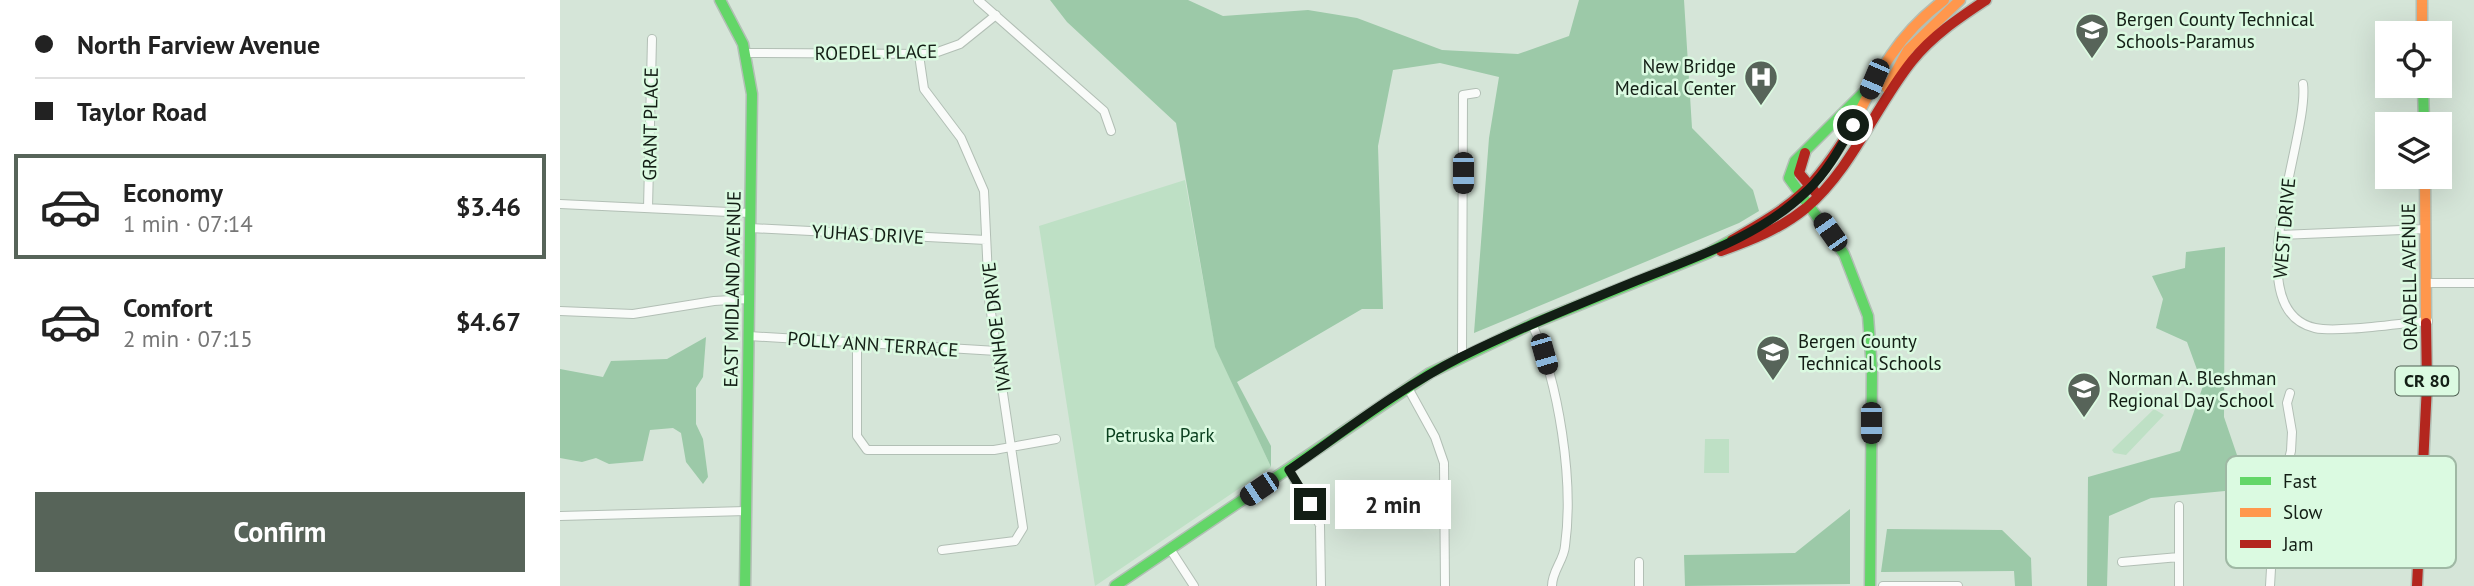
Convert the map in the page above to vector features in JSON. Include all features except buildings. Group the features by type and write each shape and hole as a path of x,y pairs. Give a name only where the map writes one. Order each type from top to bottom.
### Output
{"street":[{"name":"EAST MIDLAND AVENUE","path":"720,0 746,53 752,94 745,586"},
{"path":"978,0 1104,111 1111,131"},
{"path":"1870,586 1871,336 1854,275 1837,243 1789,178 1789,170 1850,109 1899,41 1918,20 1944,0"},
{"path":"1880,107 1891,77 1915,38 1960,0"},
{"path":"1708,253 1766,237 1810,207 1850,157 1904,69 1926,43 1951,20 1986,0"},
{"path":"2422,0 2422,21"},
{"name":"ROEDEL PLACE","path":"746,53 919,55 953,48 996,15"},
{"name":"GRANT PLACE","path":"648,208 652,39"},
{"name":"IVANHOE DRIVE","path":"919,55 924,89 961,138 981,181 985,201 989,299 1023,528 1018,538 942,550"},
{"path":"1115,586 1408,388 1462,357 1532,324 1708,253 1766,222 1810,188 1853,125 1874,79"},
{"name":"WEST DRIVE","path":"2303,85 2305,104 2288,170 2281,235 2278,284 2281,298 2290,313 2305,325 2324,329 2428,321"},
{"path":"1462,357 1464,94 1476,93"},
{"path":"1806,151 1799,173 1820,196"},
{"name":"ORADELL AVENUE","path":"2422,456 2428,321 2425,189"},
{"path":"560,204 750,213"},
{"name":"YUHAS DRIVE","path":"750,228 986,240"},
{"path":"2281,235 2426,229"},
{"path":"2427,283 2474,283"},
{"path":"560,310 632,314 714,300 749,299"},
{"path":"1532,324 1549,369 1566,471 1565,547 1552,586"},
{"name":"POLLY ANN TERRACE","path":"748,336 997,351"},
{"path":"857,343 858,436 867,450 1012,448 1056,439"},
{"path":"1408,388 1435,437 1444,463 1445,586"},
{"path":"2290,393 2287,403 2292,432 2290,456"},
{"path":"1289,470 1320,525 1321,586"},
{"path":"2179,506 2179,586"},
{"path":"560,516 746,511"},
{"path":"1170,549 1194,586"},
{"path":"2122,562 2179,556"},
{"path":"1639,562 1639,586"},
{"path":"2270,586 2271,568"},
{"name":"ORADELL AVENUE","path":"2417,586 2418,568"},
{"path":"1883,586 1958,586"}],"green space":[{"path":"1050,0 1188,0 1223,16 1308,10 1357,18 1442,50 1518,54 1569,36 1579,0 1684,0 1692,128 1753,190 1759,211 1739,223 1474,333 1489,138 1499,77 1440,63 1393,70 1378,146 1383,309 1362,309 1237,382 1271,446 1271,467 1215,347 1176,123 1067,22"},
{"name":"Petruska Park","path":"1185,180 1215,346 1271,467 1095,586 1039,226"},
{"path":"2225,247 2224,417 2237,456 2226,456 2225,491 2151,498 2109,516 2107,586 2087,586 2088,477 2180,451 2203,386 2187,342 2156,328 2163,299 2152,276 2185,268 2186,252"},
{"path":"706,337 703,377 696,388 696,424 703,439 708,477 703,484 686,462 681,433 673,428 650,430 643,461 609,464 596,458 582,462 560,458 560,369 603,377 611,361 667,359"},
{"path":"2154,409 2164,415 2126,455 2114,453 2112,450"},
{"path":"1705,439 1729,439 1729,473 1704,473"},
{"path":"1850,509 1850,584 1685,586 1684,555 1795,553"},
{"path":"1887,529 2002,530 2031,558 2032,586 2015,586 2014,571 1881,572"}],"traffic: fast":[{"path":"720,0 743,44 752,94 745,586"},
{"path":"1864,92 1795,161 1789,178 1844,254 1868,316 1872,370 1870,586"},
{"path":"2423,98 2424,112"},
{"path":"1115,586 1430,373 1532,324 1708,253 1732,240"}],"traffic: slow":[{"path":"1852,127 1880,73 1900,42 1944,0"},
{"path":"1887,88 1908,50 1960,0"},
{"path":"2422,0 2422,21"},
{"path":"2425,189 2426,323"}],"traffic: jam":[{"path":"1721,251 1765,233 1806,208 1837,175 1912,61 1956,20 1986,0"},
{"path":"1732,240 1772,216 1801,194 1826,166 1852,127"},
{"path":"1805,153 1799,173 1816,193"},
{"path":"2423,456 2427,385 2426,323"},
{"path":"2417,586 2418,568"}],"place":[{"name":"Bergen County Technical Schools-Paramus","path":"2092,60"},
{"name":"New Bridge Medical Center","path":"1761,107"},
{"name":"Bergen County Technical Schools","path":"1773,382"},
{"name":"Norman A. Bleshman Regional Day School","path":"2084,419"}],"route":[{"path":"1310,504 1289,470 1430,373 1532,324 1708,253 1766,222 1810,188 1828,167 1853,125"}]}
